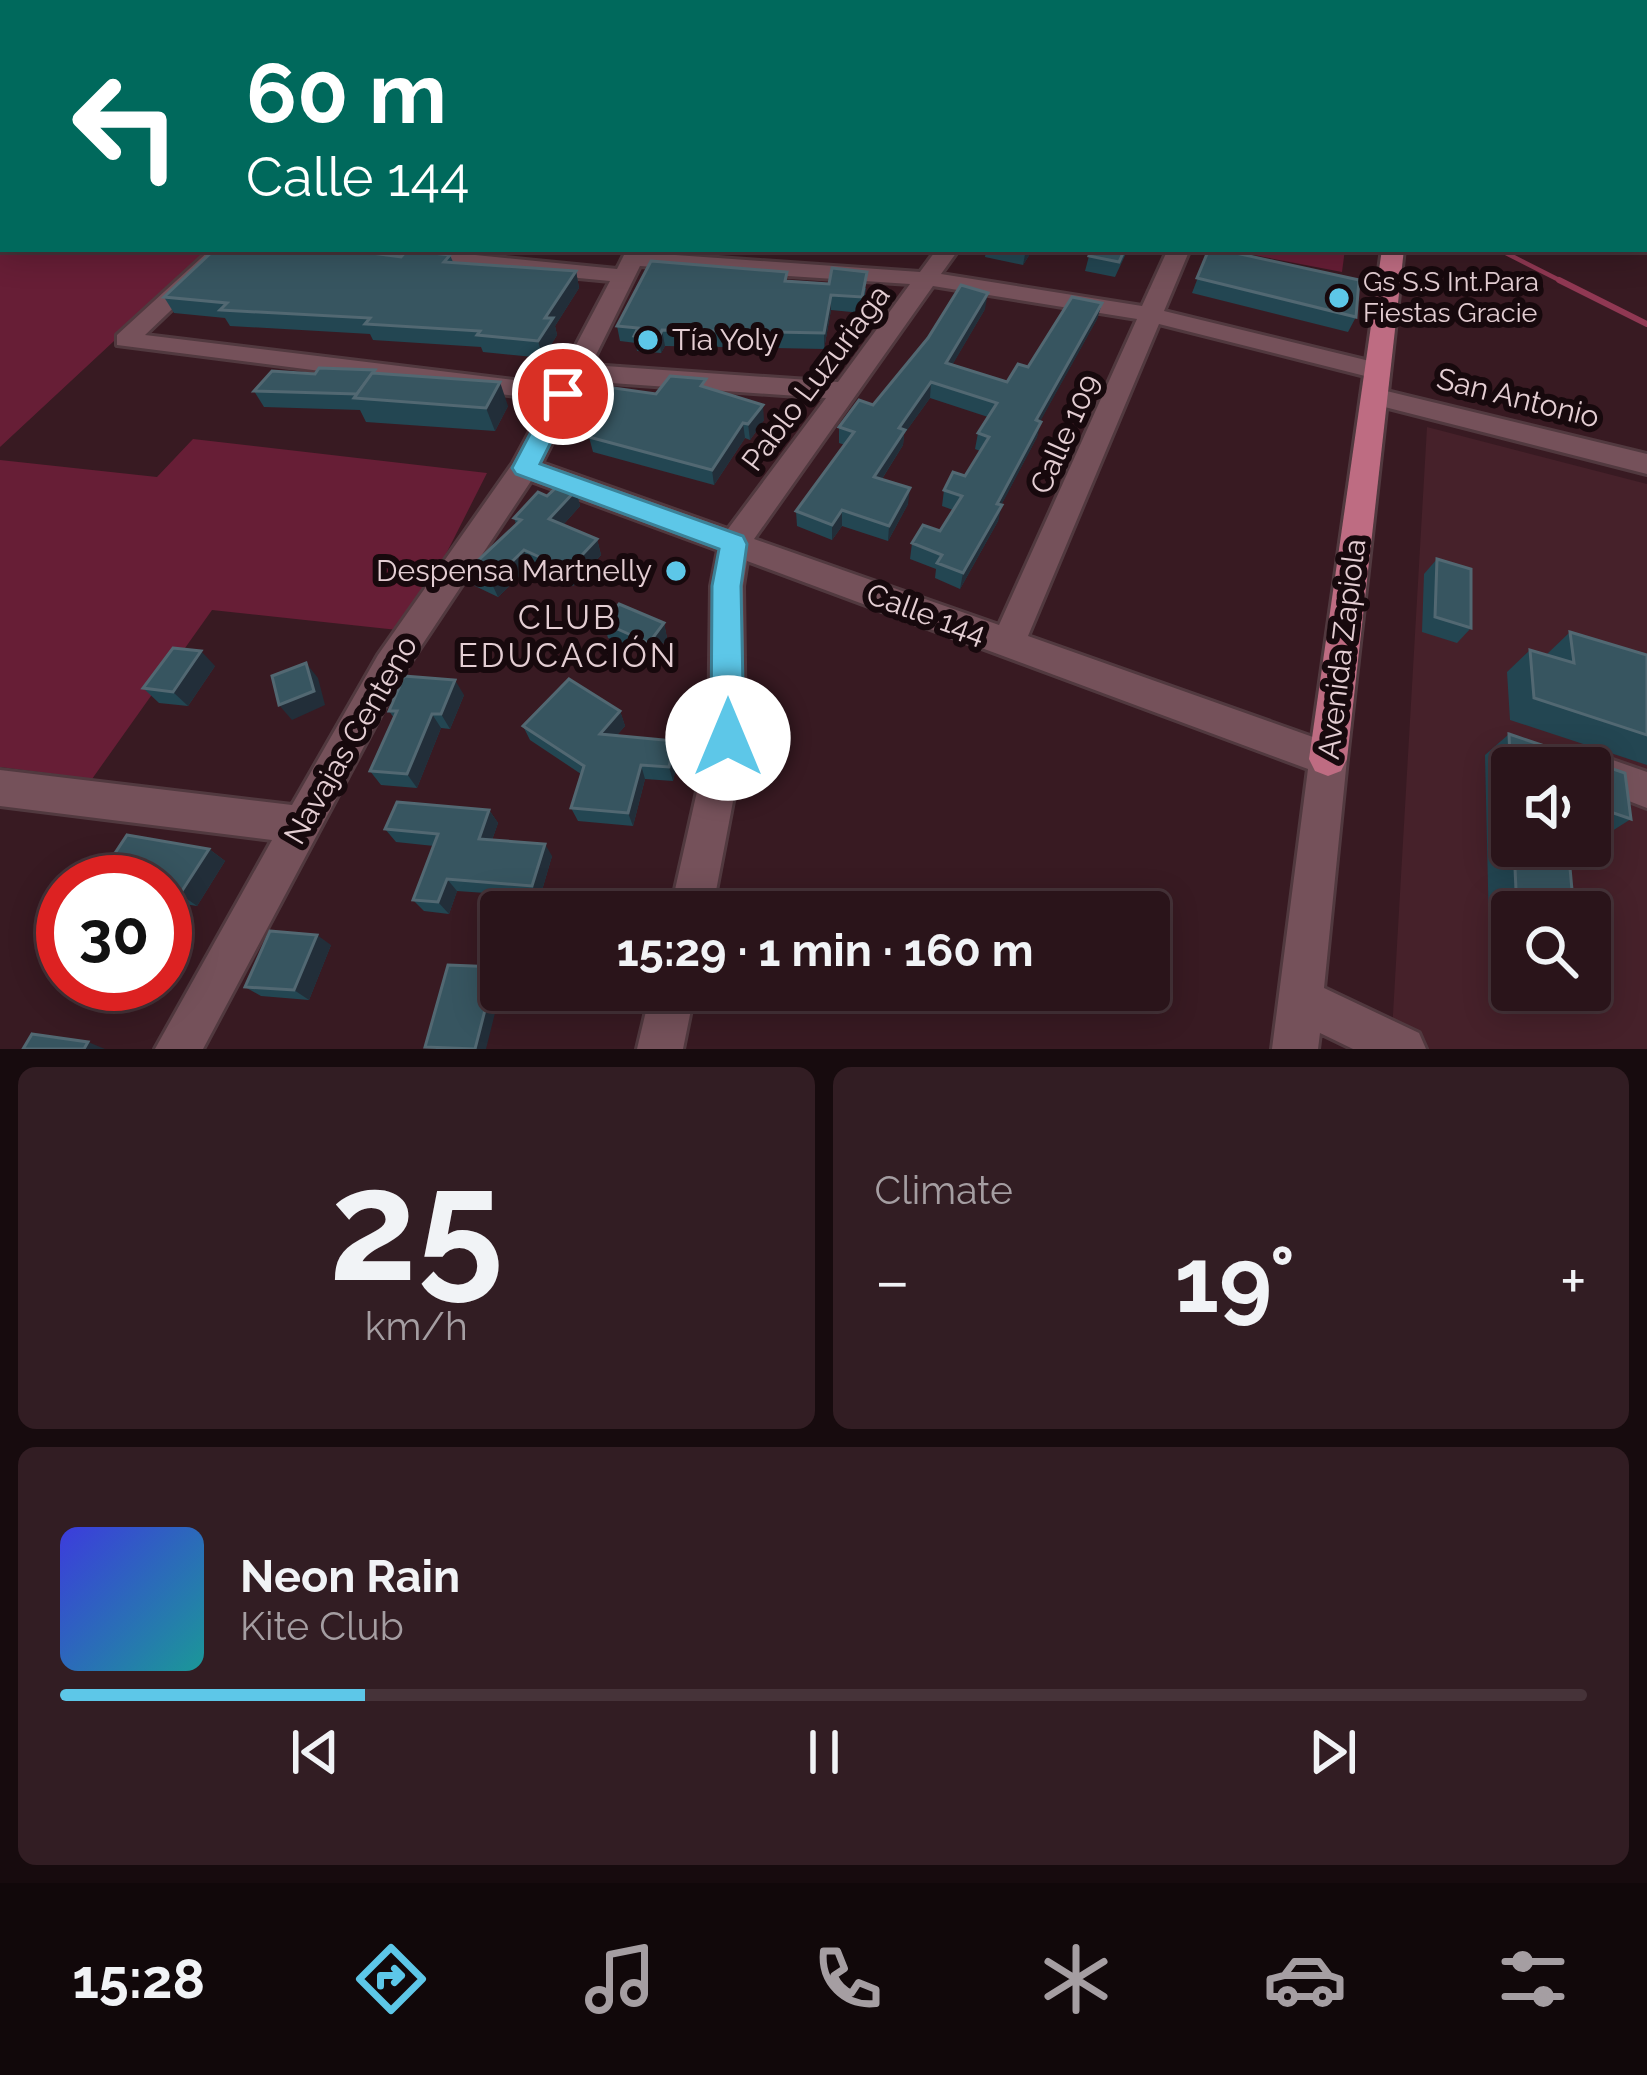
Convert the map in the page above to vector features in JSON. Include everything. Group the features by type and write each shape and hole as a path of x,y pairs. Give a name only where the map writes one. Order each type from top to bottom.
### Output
{"main road":[{"name":"Avenida Zapiola","path":"1328,759 1393,252"}],"street":[{"path":"1559,0 1580,0"},
{"path":"221,252 126,340 569,383 847,391"},
{"path":"419,252 930,279 1153,316 1375,383"},
{"name":"Pablo Luzuriaga","path":"734,544 946,252"},
{"name":"Calle 109","path":"1008,644 1177,252"},
{"name":"Navajas Centeno","path":"178,1049 390,665 525,468 631,261"},
{"name":"San Antonio","path":"1375,383 1647,464"},
{"name":"Calle 144","path":"525,468 1328,759"},
{"path":"695,891 728,738 727,586 734,544"},
{"name":"Avenida Zapiola","path":"1295,1049 1328,759"},
{"path":"1611,777 1647,790"},
{"path":"0,788 299,825"},
{"path":"1302,1001 1403,1049"},
{"path":"660,1049 668,1011"}],"shaded area":[{"path":"0,252 210,252 0,447"},
{"path":"1238,252 1345,252 1342,272"},
{"path":"1427,427 1647,484 1647,1049 1391,1049"},
{"path":"193,439 487,473 407,631 212,610 92,779 0,767 0,460 157,477"}],"building":[{"path":"212,252 364,252 401,257 405,252 424,252 450,255 444,262 576,271 545,318 553,318 538,341 477,335 480,331 365,324 370,318 220,310 227,303 164,297"},
{"path":"1091,252 1124,252 1119,262 1089,256"},
{"path":"1208,252 1241,252 1359,280 1356,317 1197,278"},
{"path":"651,261 787,272 785,281 829,284 832,268 867,272 862,297 831,295 824,333 662,330 659,338 634,336 638,328 617,326"},
{"path":"961,285 988,293 946,363 1007,382 1018,364 1028,367 1072,297 1102,303 1036,420 1041,422 997,504 1002,505 963,573 937,563 942,555 912,543 923,525 940,531 962,496 944,490 953,472 965,476 989,437 978,433 997,403 931,382 899,428 905,430 874,477 910,488 889,526 842,510 832,525 796,511 854,432 839,427 859,400 873,405 928,338"},
{"path":"319,368 375,370 357,394 254,391 272,371 315,374"},
{"path":"372,373 500,382 486,408 354,398"},
{"path":"670,376 706,379 701,386 763,405 748,424 743,423 712,470 589,437 599,419 574,416 593,385 656,394"},
{"path":"561,483 576,490 549,519 597,539 568,570 524,550 491,582 468,570 521,520 514,518 538,492 547,496"},
{"path":"1437,559 1471,569 1471,628 1435,617"},
{"path":"619,604 664,623 649,643 604,623"},
{"path":"1570,632 1647,655 1647,735 1534,698 1530,650 1574,663"},
{"path":"173,648 201,651 173,692 143,688"},
{"path":"306,663 314,691 279,705 272,676"},
{"path":"404,676 455,680 441,714 432,714 407,774 370,771 397,711 389,711"},
{"path":"569,679 620,711 600,734 675,741 669,767 641,765 628,813 571,808 584,766 523,726"},
{"path":"1509,734 1548,747 1510,747"},
{"path":"1611,768 1625,773 1631,819 1611,812"},
{"path":"397,802 489,810 479,839 545,844 532,886 447,879 438,902 413,900 438,834 385,829"},
{"path":"127,835 209,849 192,875 192,855 114,855"},
{"path":"1515,867 1570,867 1572,891 1516,891"},
{"path":"270,931 317,935 294,990 245,987"},
{"path":"448,965 480,966 480,1011 485,1011 475,1049 425,1047"},
{"path":"32,1034 88,1042 84,1049 23,1049"}],"waterway":[{"path":"1504,252 1565,283"},
{"path":"1559,280 1565,283"},
{"path":"1565,283 1647,324"}],"place":[{"name":"Gs S.S Int.Para Fiestas Gracie","path":"1339,298"},
{"name":"Tía Yoly","path":"648,340"},
{"name":"Despensa Martnelly","path":"676,571"}],"district":[{"name":"CLUB EDUCACIÓN","path":"568,636"}],"route":[{"path":"563,394 525,468 734,544 727,586 728,738"}]}
